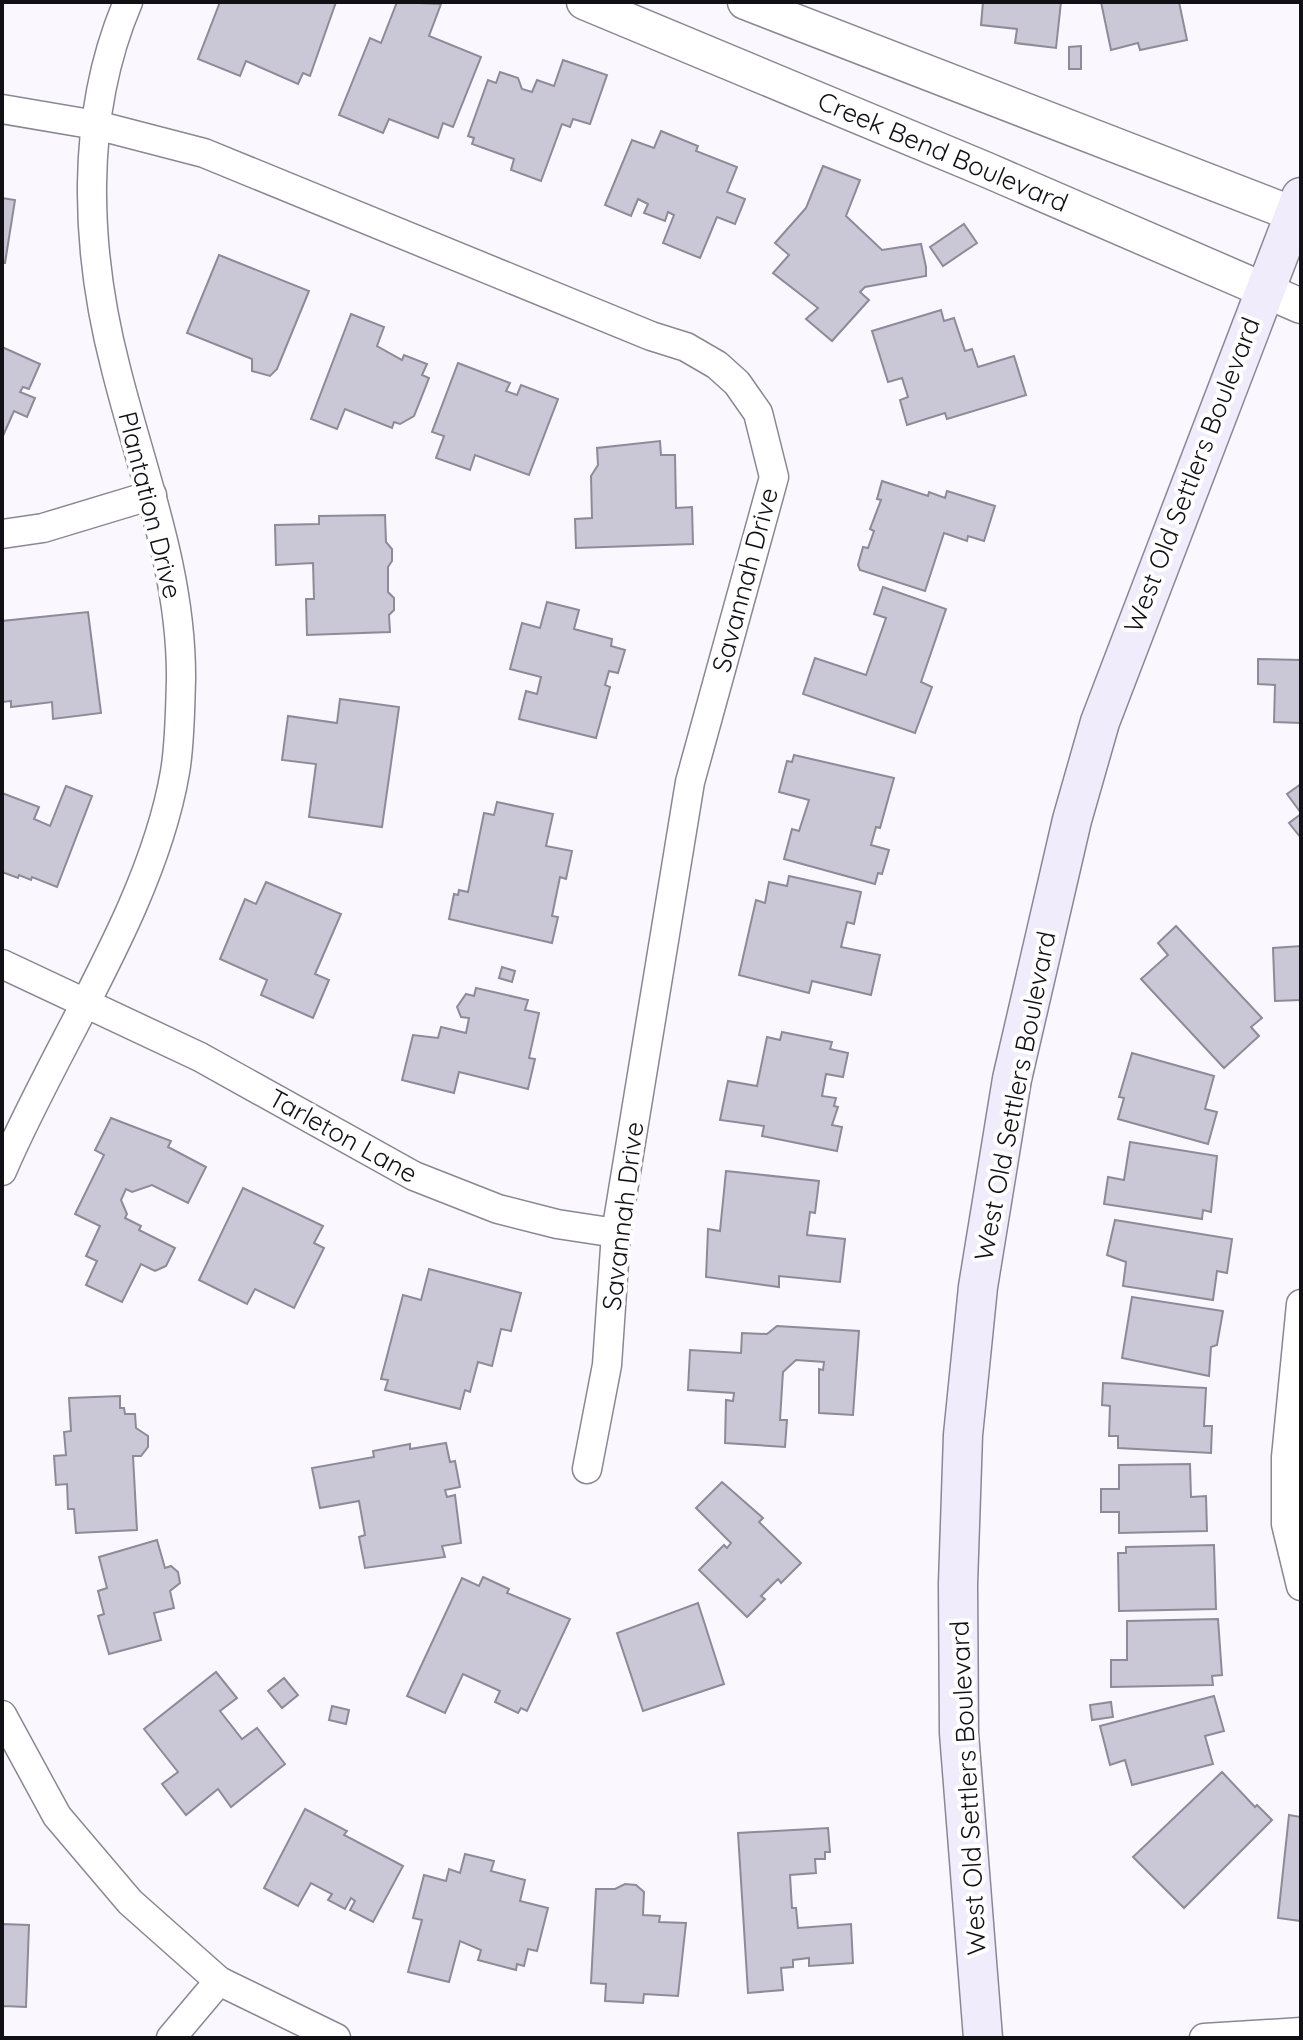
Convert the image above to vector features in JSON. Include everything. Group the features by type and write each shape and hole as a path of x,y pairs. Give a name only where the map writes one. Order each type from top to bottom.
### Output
{"main road":[{"name":"West Old Settlers Boulevard","path":"983,2038 959,1733 958,1599 963,1435 978,1287 1012,1079 1072,820 1100,722 1263,289 1299,209"}],"street":[{"name":"Plantation Drive","path":"2,1171 141,880 161,827 175,771 181,680 169,558 115,368 96,268 91,183 96,125 107,71 128,2"},
{"name":"Creek Bend Boulevard","path":"584,2 987,170 1301,306"},
{"path":"745,2 1299,209"},
{"name":"Savannah Drive","path":"2,109 96,125 204,153 686,347 717,365 758,413 774,477 690,782 616,1233 607,1365 587,1469"},
{"path":"2,534 43,528 152,495"},
{"name":"Tarleton Lane","path":"2,964 200,1057 414,1176 498,1209 557,1224 616,1233"},
{"path":"1301,1304 1286,1457 1286,1524 1301,1586"},
{"path":"2,1715 57,1816 91,1860 173,1943 219,1981 336,2038"},
{"path":"171,2038 219,1981"},
{"path":"1204,2038 1301,2032"}],"building":[{"path":"220,2 336,2 310,76 303,73 298,84 246,61 240,76 198,59"},
{"path":"397,2 441,4 429,36 481,57 453,127 443,123 438,138 389,119 383,133 339,115 370,38 381,43"},
{"path":"983,2 1061,2 1056,48 1015,43 1017,29 981,25"},
{"path":"1101,2 1179,2 1187,40 1140,50 1138,43 1111,50"},
{"path":"1081,46 1081,69 1069,69 1069,47"},
{"path":"563,60 607,75 590,124 573,119 570,127 562,124 541,181 511,170 514,159 472,144 474,138 468,136 488,80 496,83 500,72 518,78 522,89 532,92 537,80 554,86"},
{"path":"661,131 698,146 696,151 737,167 727,192 745,199 735,224 717,217 700,258 663,243 674,215 668,212 665,221 644,213 648,204 638,199 631,216 605,205 632,140 654,148"},
{"path":"823,166 860,180 846,216 882,250 921,244 926,267 926,276 865,287 860,292 869,300 832,341 806,319 818,308 773,273 789,255 775,243 806,208"},
{"path":"2,198 15,200 5,263 2,263"},
{"path":"964,224 977,243 943,266 930,247"},
{"path":"219,255 309,291 277,369 270,376 252,371 252,359 187,333"},
{"path":"941,310 944,321 954,318 965,351 972,349 978,367 1014,356 1026,395 947,419 945,413 907,425 900,400 908,397 902,378 888,382 872,331"},
{"path":"351,314 384,327 377,346 402,360 404,355 427,364 422,375 429,378 414,416 400,424 394,422 392,428 345,409 337,429 311,419"},
{"path":"2,347 40,364 29,389 23,387 20,392 35,398 27,417 14,411 2,438"},
{"path":"458,363 510,383 506,391 517,395 521,385 558,399 529,475 475,455 470,470 436,458 444,436 432,432"},
{"path":"660,441 661,455 675,455 676,508 692,507 693,544 576,548 575,519 592,518 591,476 598,465 597,448"},
{"path":"882,481 928,496 929,492 945,498 947,491 995,506 984,541 968,536 967,541 944,533 925,591 860,570 858,565 863,547 868,548 874,531 870,529 881,500 877,499"},
{"path":"385,515 386,542 392,549 392,561 388,567 388,592 394,598 394,610 389,615 390,632 307,635 306,599 314,599 313,563 276,565 275,525 319,524 319,516"},
{"path":"883,587 946,609 921,682 932,687 915,733 803,694 815,658 866,675 886,618 874,614"},
{"path":"547,602 579,610 574,629 612,639 611,646 625,650 618,673 609,671 605,685 610,687 596,738 519,719 526,691 537,694 541,677 510,669 522,623 540,628"},
{"path":"88,612 101,713 53,719 52,702 11,707 11,701 2,702 2,621"},
{"path":"1258,659 1301,660 1301,723 1274,722 1275,685 1258,684"},
{"path":"340,699 399,707 382,827 309,817 316,764 282,760 288,716 337,723"},
{"path":"794,755 894,778 880,828 876,827 871,845 889,850 882,874 878,873 875,884 784,859 792,829 799,831 809,800 779,792 787,761 792,762"},
{"path":"1301,784 1301,813 1287,794"},
{"path":"66,786 92,796 57,887 32,877 31,880 19,875 18,878 2,872 2,793 39,807 34,819 50,826"},
{"path":"497,802 553,814 546,846 572,851 566,879 560,877 552,916 558,917 552,943 449,919 454,894 458,895 459,890 468,892 484,813 494,815"},
{"path":"1301,814 1301,838 1289,823"},
{"path":"789,876 861,892 854,924 847,922 841,947 880,955 871,995 812,981 809,993 739,975 756,900 765,903 769,882 787,886"},
{"path":"266,882 341,914 315,974 329,980 313,1018 261,995 267,980 220,959 245,899 256,904"},
{"path":"1176,926 1262,1018 1251,1027 1259,1036 1224,1068 1141,979 1168,955 1158,943"},
{"path":"1301,946 1301,1000 1275,1001 1273,948"},
{"path":"502,967 515,971 512,982 499,978"},
{"path":"476,988 528,1000 525,1010 539,1013 529,1058 535,1059 528,1089 459,1072 454,1093 402,1080 413,1035 438,1038 441,1027 466,1033 469,1018 461,1017 457,1007 466,994 474,996"},
{"path":"782,1032 832,1042 830,1049 848,1053 843,1077 826,1074 822,1096 836,1098 834,1106 838,1107 832,1125 842,1127 837,1151 762,1136 764,1126 720,1120 728,1081 757,1086 767,1037 780,1040"},
{"path":"1132,1053 1214,1076 1205,1109 1217,1112 1208,1144 1118,1119 1124,1098 1119,1097"},
{"path":"111,1118 171,1141 168,1147 206,1167 188,1203 152,1185 132,1192 126,1189 121,1200 127,1214 125,1218 141,1226 139,1230 175,1248 166,1266 155,1271 141,1264 122,1302 86,1285 97,1261 86,1256 100,1226 75,1214 104,1155 95,1150"},
{"path":"1130,1142 1217,1156 1211,1212 1203,1210 1202,1219 1104,1204 1108,1177 1124,1180"},
{"path":"726,1171 819,1181 815,1213 810,1212 807,1235 845,1239 840,1282 779,1276 779,1287 706,1277 708,1229 720,1231"},
{"path":"243,1188 323,1226 314,1243 324,1248 294,1308 255,1289 247,1304 199,1280"},
{"path":"1115,1220 1232,1239 1227,1273 1217,1271 1213,1300 1123,1286 1126,1262 1107,1255"},
{"path":"429,1269 521,1293 511,1331 501,1329 492,1366 478,1362 470,1392 465,1390 460,1409 385,1390 388,1380 381,1379 403,1295 421,1300"},
{"path":"1132,1297 1223,1311 1217,1345 1211,1347 1209,1376 1122,1358"},
{"path":"777,1326 859,1331 853,1415 819,1413 819,1369 823,1370 824,1362 796,1360 783,1372 780,1420 787,1420 785,1447 725,1443 726,1400 733,1401 734,1393 688,1390 690,1350 741,1353 742,1333 767,1334"},
{"path":"1103,1383 1206,1388 1204,1426 1212,1426 1211,1453 1118,1448 1118,1436 1109,1436 1110,1406 1102,1405"},
{"path":"120,1396 120,1408 124,1408 125,1414 135,1414 136,1428 148,1436 148,1447 141,1456 133,1456 137,1530 76,1533 74,1509 68,1509 67,1484 56,1485 54,1456 66,1455 64,1432 71,1431 69,1398"},
{"path":"446,1443 450,1462 455,1461 460,1487 445,1490 447,1497 455,1495 461,1543 442,1546 445,1557 365,1568 359,1537 365,1535 359,1501 320,1508 312,1468 374,1457 373,1451 410,1444 410,1449"},
{"path":"1190,1464 1191,1497 1206,1496 1207,1531 1119,1533 1119,1512 1101,1512 1101,1489 1119,1489 1119,1465"},
{"path":"722,1482 763,1518 759,1522 801,1563 781,1583 778,1579 761,1596 765,1599 747,1617 699,1570 724,1545 727,1548 731,1543 696,1508"},
{"path":"157,1540 165,1568 171,1566 178,1572 180,1583 170,1591 174,1608 154,1613 161,1640 109,1654 98,1616 104,1614 98,1591 107,1588 99,1557"},
{"path":"1214,1545 1216,1609 1119,1611 1118,1553 1126,1553 1126,1547"},
{"path":"483,1577 509,1589 507,1593 570,1619 527,1711 521,1708 518,1713 495,1702 500,1691 463,1674 445,1713 407,1696 462,1578 479,1586"},
{"path":"698,1603 724,1684 643,1711 617,1633"},
{"path":"1218,1619 1222,1675 1212,1676 1213,1685 1111,1687 1111,1660 1127,1660 1127,1621"},
{"path":"216,1672 237,1698 220,1711 242,1739 257,1728 285,1764 231,1807 218,1789 186,1815 162,1784 178,1772 144,1729"},
{"path":"284,1678 298,1695 282,1708 268,1691"},
{"path":"1214,1696 1224,1731 1205,1736 1213,1764 1132,1785 1125,1760 1110,1765 1100,1726"},
{"path":"1111,1702 1113,1717 1092,1720 1090,1705"},
{"path":"332,1706 349,1710 346,1724 329,1720"},
{"path":"1222,1772 1272,1820 1184,1908 1133,1857"},
{"path":"305,1809 347,1831 344,1835 403,1866 373,1922 350,1910 355,1901 351,1898 345,1909 328,1900 332,1894 311,1883 298,1906 264,1888"},
{"path":"1289,1815 1301,1817 1301,1921 1278,1918"},
{"path":"828,1828 830,1852 825,1852 825,1859 815,1859 816,1873 790,1875 792,1908 796,1908 798,1928 851,1924 853,1963 809,1966 809,1958 793,1960 793,1967 781,1968 783,1990 748,1993 738,1833"},
{"path":"465,1854 494,1861 491,1871 525,1880 520,1901 548,1908 537,1951 528,1949 524,1966 517,1964 516,1970 478,1960 481,1950 460,1941 449,1982 408,1972 422,1920 413,1918 424,1875 446,1881 449,1869 460,1873"},
{"path":"625,1884 636,1885 644,1892 643,1915 660,1916 659,1922 686,1923 678,1996 644,1994 643,2003 605,2001 606,1984 591,1983 596,1889 615,1889"},
{"path":"2,1924 29,1925 26,2007 3,2006 2,2024"}]}
